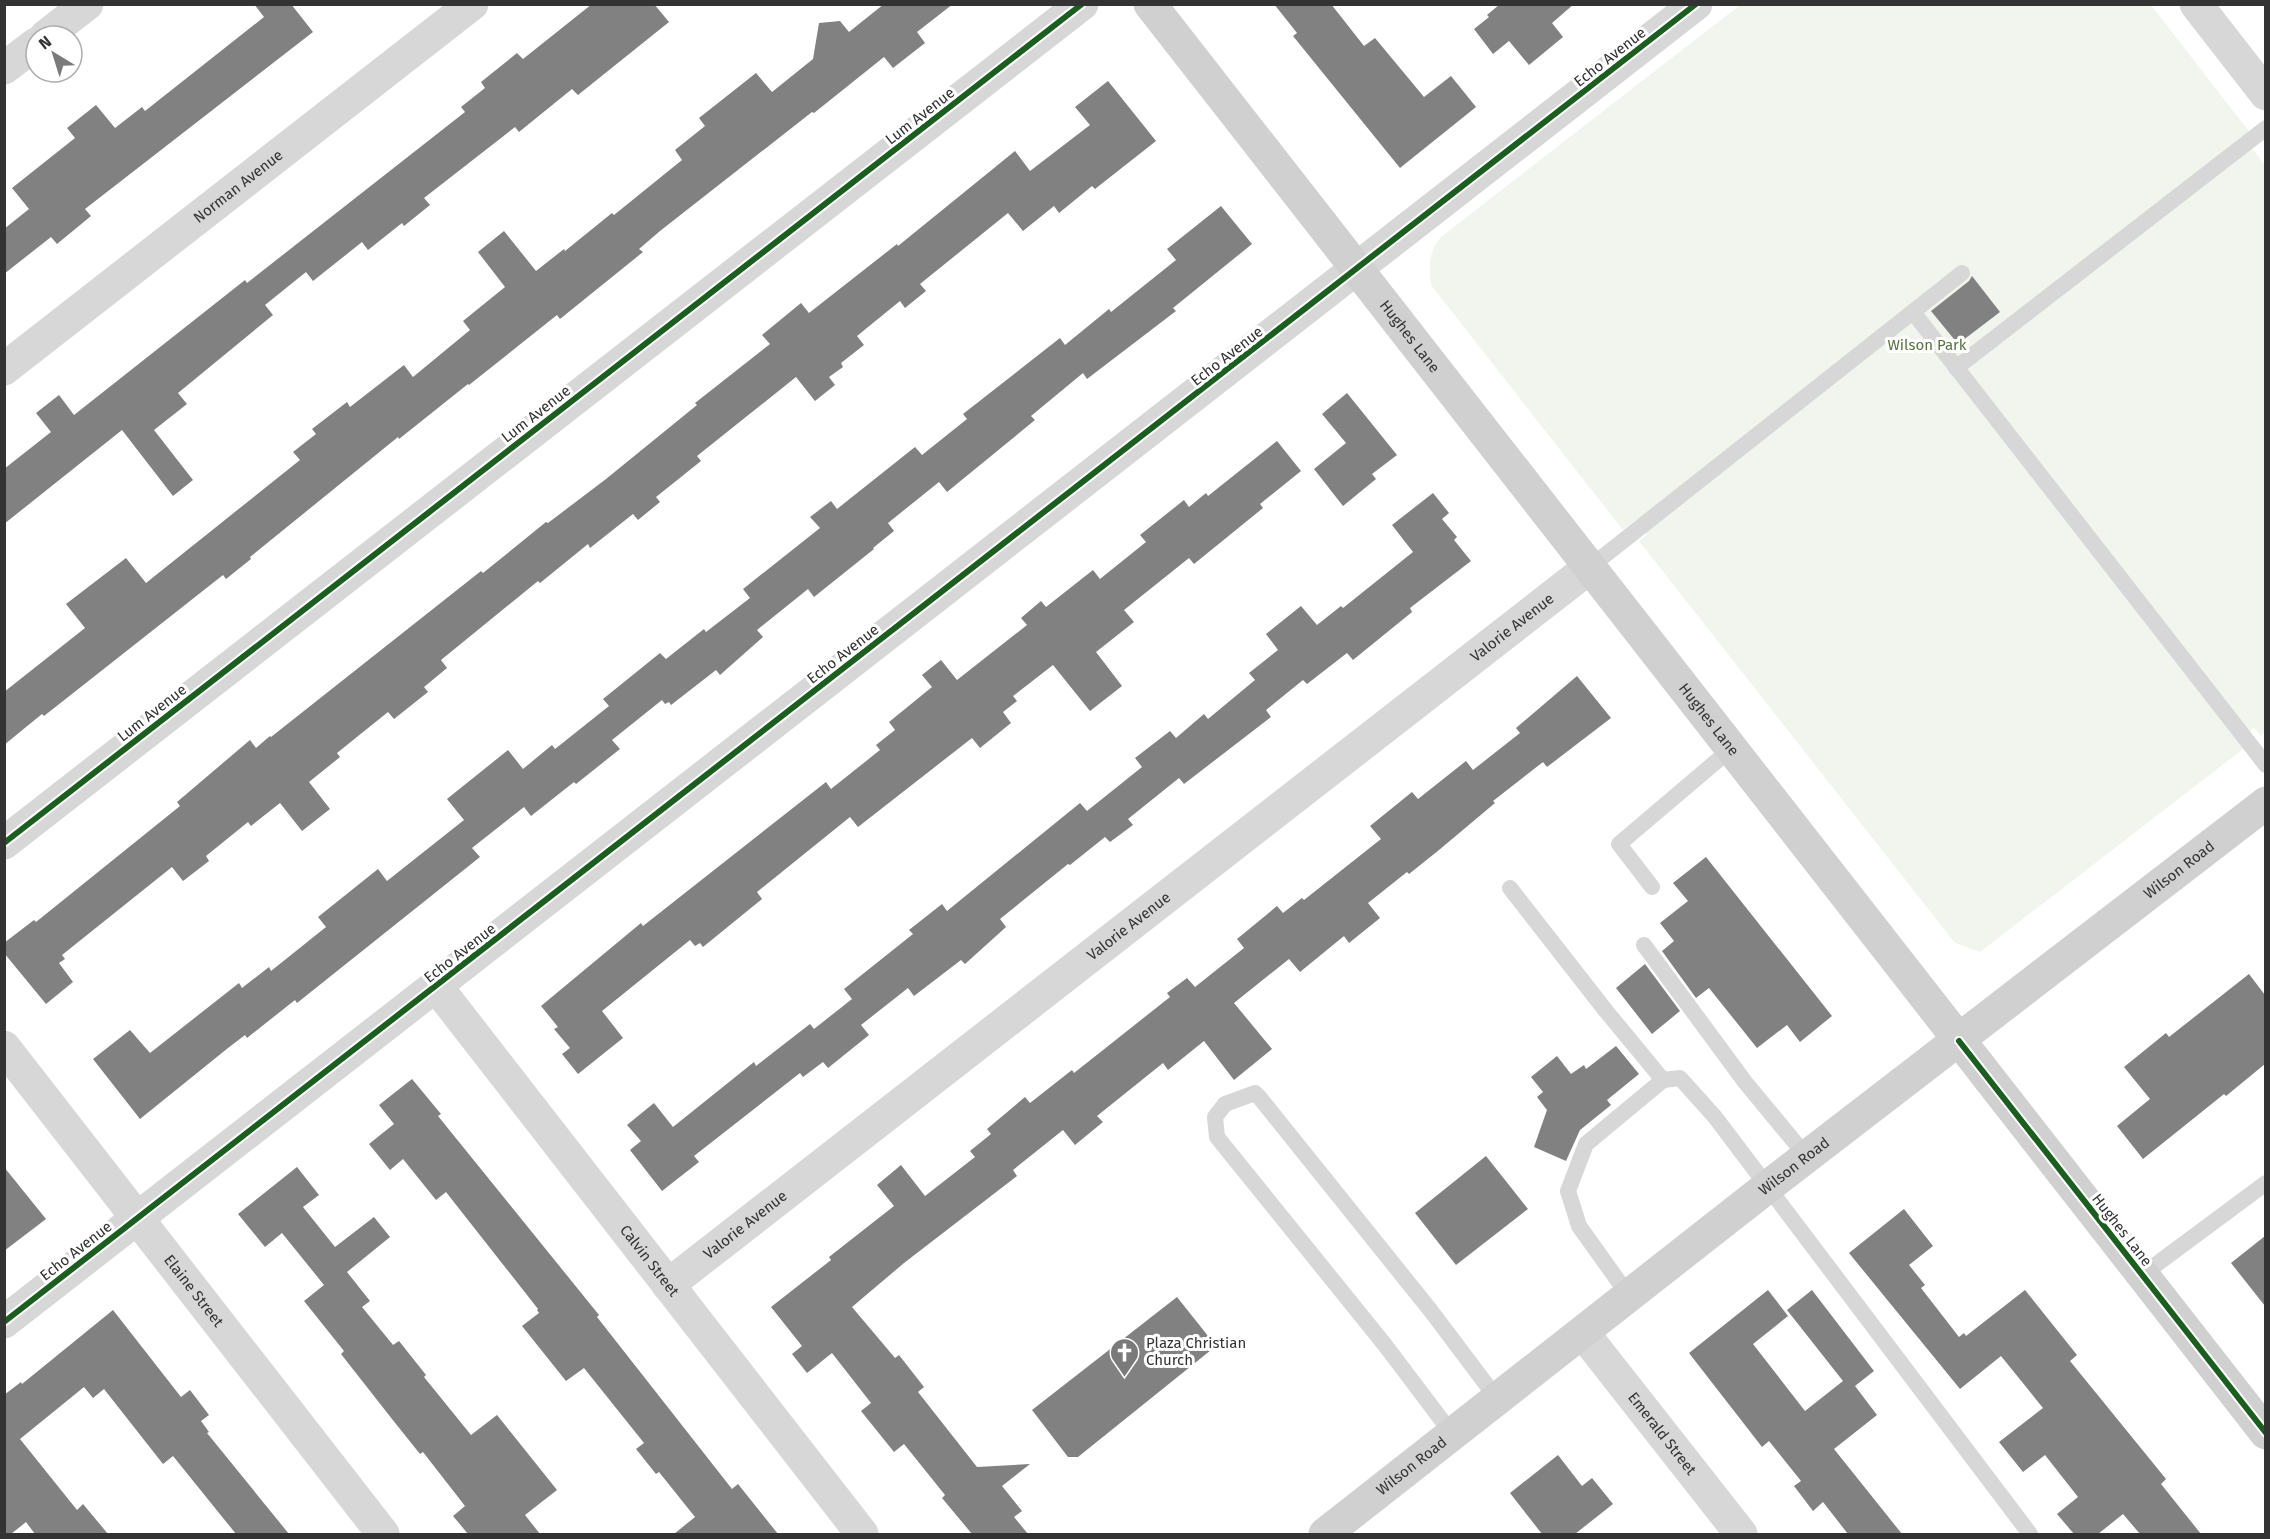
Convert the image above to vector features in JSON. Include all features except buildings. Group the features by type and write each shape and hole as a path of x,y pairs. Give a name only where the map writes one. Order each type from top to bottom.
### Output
{"street":[{"path":"61,24 87,4"},
{"name":"Norman Avenue","path":"4,369 472,4"},
{"name":"Lum Avenue","path":"4,843 1082,4"},
{"name":"Hughes Lane","path":"1150,4 2265,1433"},
{"path":"2196,4 2265,93"},
{"name":"Echo Avenue","path":"4,1322 1357,270 1691,6"},
{"path":"4,68 24,53"},
{"name":"Valorie Avenue","path":"668,1285 1590,567"},
{"name":"Wilson Road","path":"1325,1534 1766,1188 1959,1041 2265,802"},
{"name":"Calvin Street","path":"436,986 862,1534"},
{"name":"Elaine Street","path":"4,1047 383,1534"},
{"name":"Emerald Street","path":"1583,1333 1741,1534"}],"lane":[{"path":"1956,368 2265,128"},
{"path":"1590,567 1962,273"},
{"path":"1913,312 2265,765"},
{"path":"1652,886 1619,844 1731,749"},
{"path":"1510,888 1663,1080"},
{"path":"1644,945 1745,1082 1807,1157"},
{"path":"1629,1296 1579,1226 1568,1191 1586,1144 1663,1080 1680,1078 1715,1117 1766,1188 2030,1534"},
{"path":"1453,1435 1377,1335 1217,1137 1215,1117 1225,1104 1255,1093 1260,1098 1431,1311 1498,1400"},
{"path":"2142,1275 2265,1184"}],"green space":[{"name":"Wilson Park","path":"1740,5 2151,5 2251,134 2245,139 2265,165 2265,732 2261,736 2254,728 2241,738 2247,746 1980,952 1955,943 1639,541 1647,535 1636,520 1623,530 1431,285 1430,260 1441,237"}],"cycle path":[{"path":"4,843 1082,4"},
{"path":"4,1322 1696,4"},
{"path":"1959,1041 2266,1433"}],"place":[{"name":"Plaza Christian Church","path":"1125,1378"}]}
